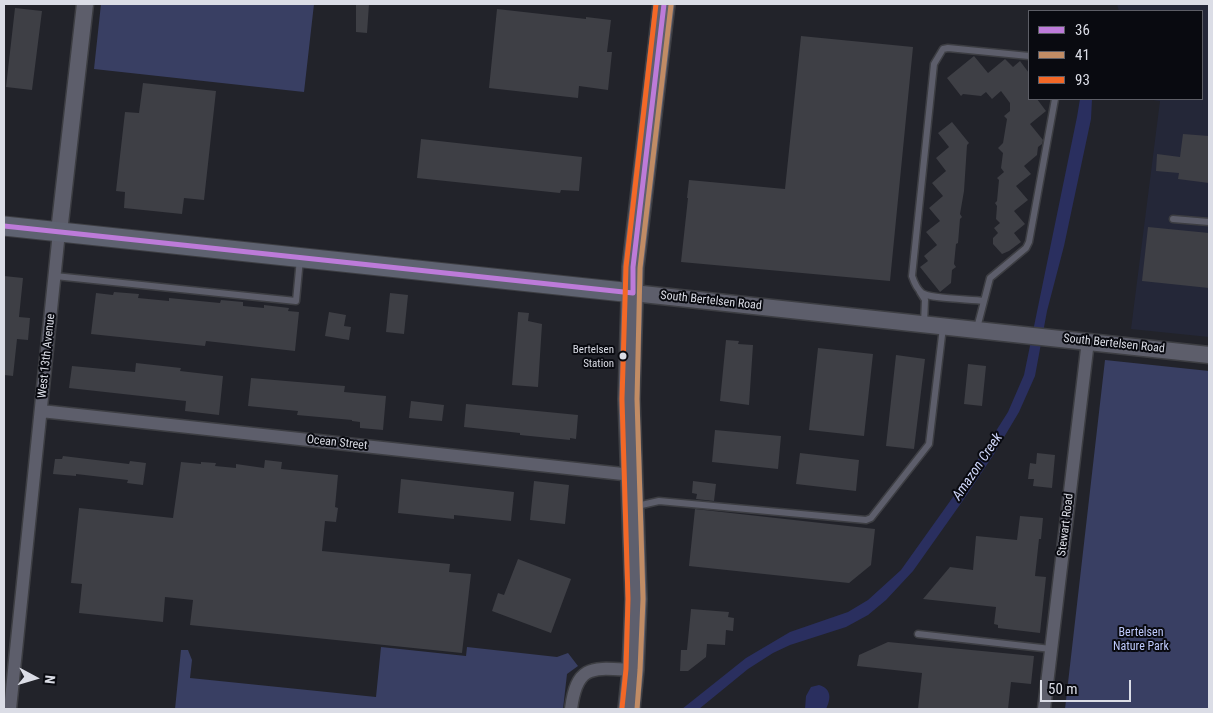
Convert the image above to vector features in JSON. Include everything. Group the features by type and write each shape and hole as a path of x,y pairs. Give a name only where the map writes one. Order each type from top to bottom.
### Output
{"main road":[{"path":"629,709 636,599 629,376 633,267 664,4"},
{"name":"South Bertelsen Road","path":"4,226 633,292"}],"street":[{"name":"West 13th Avenue","path":"10,709 59,232 85,4"},
{"name":"South Bertelsen Road","path":"633,292 1209,355"},
{"name":"Stewart Road","path":"1044,709 1088,341"},
{"name":"Ocean Street","path":"41,411 632,475"},
{"path":"572,709 576,684 590,670 601,668 632,670"}],"lane":[{"path":"984,301 927,298 920,292 912,276 934,64 943,49 948,48 1028,56"},
{"path":"976,330 991,275 1026,248 1029,242 1056,100"},
{"path":"1174,219 1209,222"},
{"path":"55,276 296,301 300,258"},
{"path":"924,324 927,298"},
{"path":"633,507 659,501 866,520 871,518 929,444 943,326"},
{"path":"918,634 1051,649"}],"shaded area":[{"path":"1117,4 1209,4 1209,337 1131,329 1160,101 1153,100 1203,100 1203,10 1119,10"}],"green space":[{"path":"101,4 314,4 304,92 94,69"},
{"name":"Bertelsen Nature Park","path":"1105,360 1209,371 1209,709 1065,709"},
{"path":"381,647 466,656 467,647 557,657 568,653 578,666 567,674 563,709 175,709 181,650 188,650 192,660 190,678 376,697"}],"water":[{"name":"Amazon Creek","path":"1080,100 1092,100 1091,119 1064,246 1047,311 1035,376 1019,412 964,499 913,571 886,600 868,615 846,627 790,645 773,653 748,669 699,709 682,709 746,658 790,632 848,612 868,600 901,570 953,497 1008,412 1024,375"},
{"path":"819,685 826,689 829,695 826,709 805,709 806,696 811,687"}],"building":[{"path":"356,4 369,4 367,33 356,32"},
{"path":"15,8 42,11 32,90 6,87"},
{"path":"497,9 611,20 607,52 612,52 608,90 579,86 578,98 489,88"},
{"path":"801,36 913,47 890,281 681,262 689,180 785,189"},
{"path":"974,56 988,73 1005,59 1013,67 1020,61 1028,72 1028,100 1038,100 1046,111 1030,124 1043,140 1042,144 1038,147 1037,155 1024,166 1031,174 1016,186 1028,200 1014,211 1025,224 1014,233 1021,242 1002,254 993,244 993,238 998,233 994,228 1000,223 996,219 997,206 995,203 997,201 999,180 997,178 1004,172 1001,168 1003,153 998,148 1003,143 1007,119 1004,116 1010,111 1010,103 1001,91 992,99 986,92 981,96 963,94 961,96 947,78"},
{"path":"143,83 216,91 204,200 184,198 182,214 124,208 125,192 116,191 125,112 139,113"},
{"path":"952,122 969,143 967,145 964,191 960,214 962,217 960,219 958,243 956,244 954,264 956,267 952,270 951,283 940,292 920,267 928,261 924,256 937,245 926,232 940,221 929,208 943,196 932,183 946,171 936,158 949,147 938,133"},
{"path":"1183,134 1209,136 1209,183 1178,179 1179,173 1156,171 1157,154 1180,157"},
{"path":"421,139 582,157 579,191 561,190 560,193 417,178"},
{"path":"1148,227 1209,233 1209,288 1142,281"},
{"path":"4,276 23,278 19,317 30,318 28,340 17,339 13,376 4,375"},
{"path":"114,292 139,294 138,298 169,301 169,298 220,303 221,300 243,302 243,306 264,308 264,305 289,308 288,311 299,312 295,351 206,341 205,346 91,334 96,293 113,295"},
{"path":"390,293 408,295 404,334 386,332"},
{"path":"329,312 346,315 344,326 351,327 349,340 325,336"},
{"path":"518,312 529,313 528,321 542,324 538,387 512,385"},
{"path":"726,340 739,341 738,344 753,345 749,405 720,401"},
{"path":"818,348 873,354 864,436 809,430"},
{"path":"896,355 925,359 914,449 886,446"},
{"path":"136,363 181,368 180,371 223,376 219,415 185,411 186,401 69,388 72,366 135,372"},
{"path":"968,364 986,366 982,406 964,404"},
{"path":"251,378 345,386 344,392 386,396 383,430 360,428 360,422 352,420 297,415 298,411 248,406"},
{"path":"411,401 444,405 442,421 409,418"},
{"path":"466,404 578,415 576,439 520,435 520,433 464,427"},
{"path":"715,430 781,436 778,469 712,462"},
{"path":"800,453 859,460 856,491 796,484"},
{"path":"1037,453 1055,455 1052,488 1033,486 1034,479 1028,479 1030,463 1036,464"},
{"path":"63,456 129,464 130,461 146,463 143,485 127,483 128,480 76,474 76,476 53,474 55,459 62,459"},
{"path":"265,460 282,462 281,469 338,475 335,507 338,508 336,522 325,521 322,551 450,564 449,572 471,574 462,653 190,625 193,600 165,597 163,622 79,613 82,584 71,583 79,508 173,518 181,462 216,463 215,466 236,468 236,464 264,468"},
{"path":"401,479 514,492 511,521 454,515 454,519 398,513"},
{"path":"534,481 569,485 565,524 530,520"},
{"path":"693,481 716,484 714,501 696,499 697,494 692,493"},
{"path":"695,509 875,529 871,565 849,583 689,566"},
{"path":"1020,516 1043,518 1035,576 1046,577 1040,633 998,628 998,625 994,624 996,607 923,599 950,567 973,570 976,536 1017,540"},
{"path":"518,559 571,579 551,633 492,611 498,593 504,595"},
{"path":"691,609 729,612 728,617 734,618 733,631 726,630 725,645 707,644 706,657 688,671 680,671 681,650 687,650"},
{"path":"888,642 1034,656 1031,684 1011,682 1008,709 918,709 922,673 857,666 859,655"}],"transit line":[{"name":"93","path":"622,708 626,669 628,599 622,399 626,267 656,4"},
{"name":"36","path":"4,226 633,293 633,267 664,4"},
{"name":"41","path":"637,709 643,599 637,399 640,268 671,5"}],"place":[{"name":"Bertelsen Station","path":"623,356"}]}
